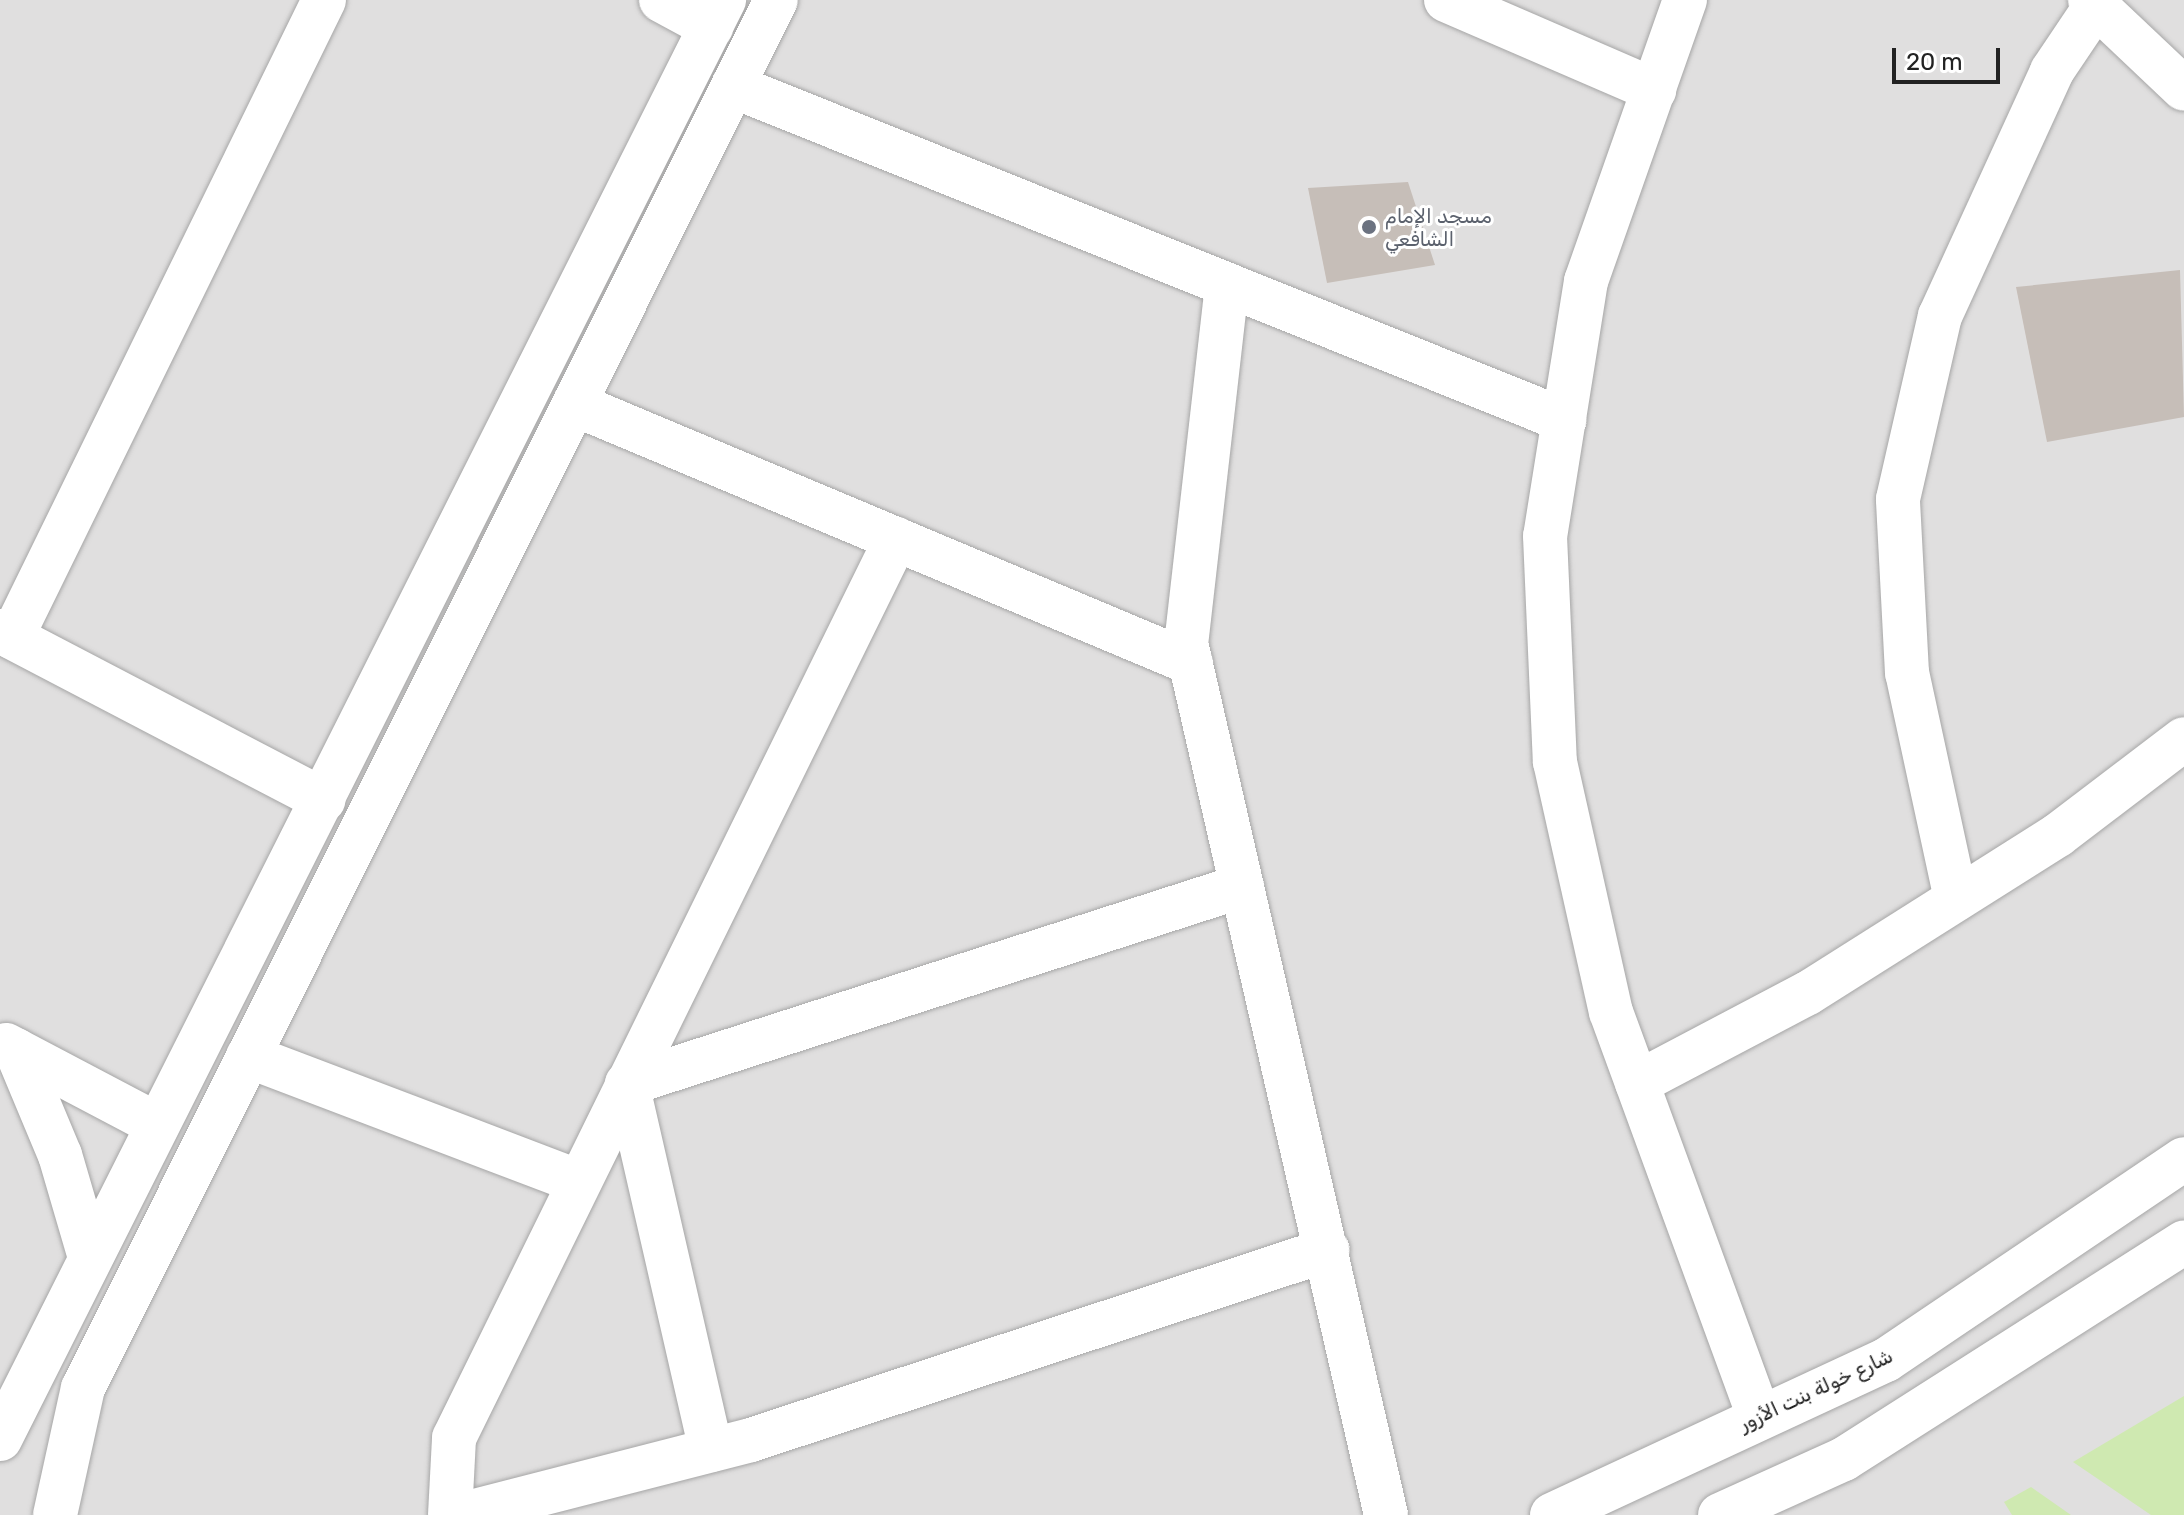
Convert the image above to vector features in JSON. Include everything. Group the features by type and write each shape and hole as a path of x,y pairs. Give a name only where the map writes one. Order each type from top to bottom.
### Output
{"street":[{"path":"323,800 6,634 324,0"},
{"path":"0,1439 89,1254 323,800 718,13 661,0"},
{"path":"55,1515 83,1388 776,0"},
{"path":"1446,0 1654,90"},
{"path":"1685,0 1586,281 1545,536 1555,762 1611,1012 1759,1417"},
{"path":"1956,899 1907,673 1898,499 1940,316 2052,71 2093,2 2184,89"},
{"path":"733,86 1564,420"},
{"path":"1227,285 1186,643 1386,1515"},
{"path":"574,404 1191,663"},
{"path":"450,1515 454,1438 896,539"},
{"path":"1637,1083 1808,993 1956,899 2184,739"},
{"path":"627,1084 1242,886"},
{"path":"8,1046 156,1124"},
{"path":"8,1046 60,1155 89,1254"},
{"path":"248,1056 579,1182"},
{"path":"627,1084 711,1450"},
{"name":"شارع خولة بنت الأزور","path":"1552,1515 1886,1360 2184,1159"},
{"path":"1720,1515 1844,1459 2184,1242"},
{"path":"459,1515 711,1450 1327,1250"}],"shaded area":[{"path":"0,0 2184,0 2184,1515 0,1515"}],"green space":[{"path":"2184,1396 2184,1515 2151,1515 2073,1462"},
{"path":"2031,1487 2071,1515 2012,1515 2004,1502"}],"building":[{"name":"مسجد الإمام الشافعي","path":"1408,182 1435,265 1327,283 1308,188"},
{"path":"2180,270 2184,417 2047,442 2016,287"}],"place":[{"name":"مسجد الإمام الشافعي","path":"1369,227"}]}
